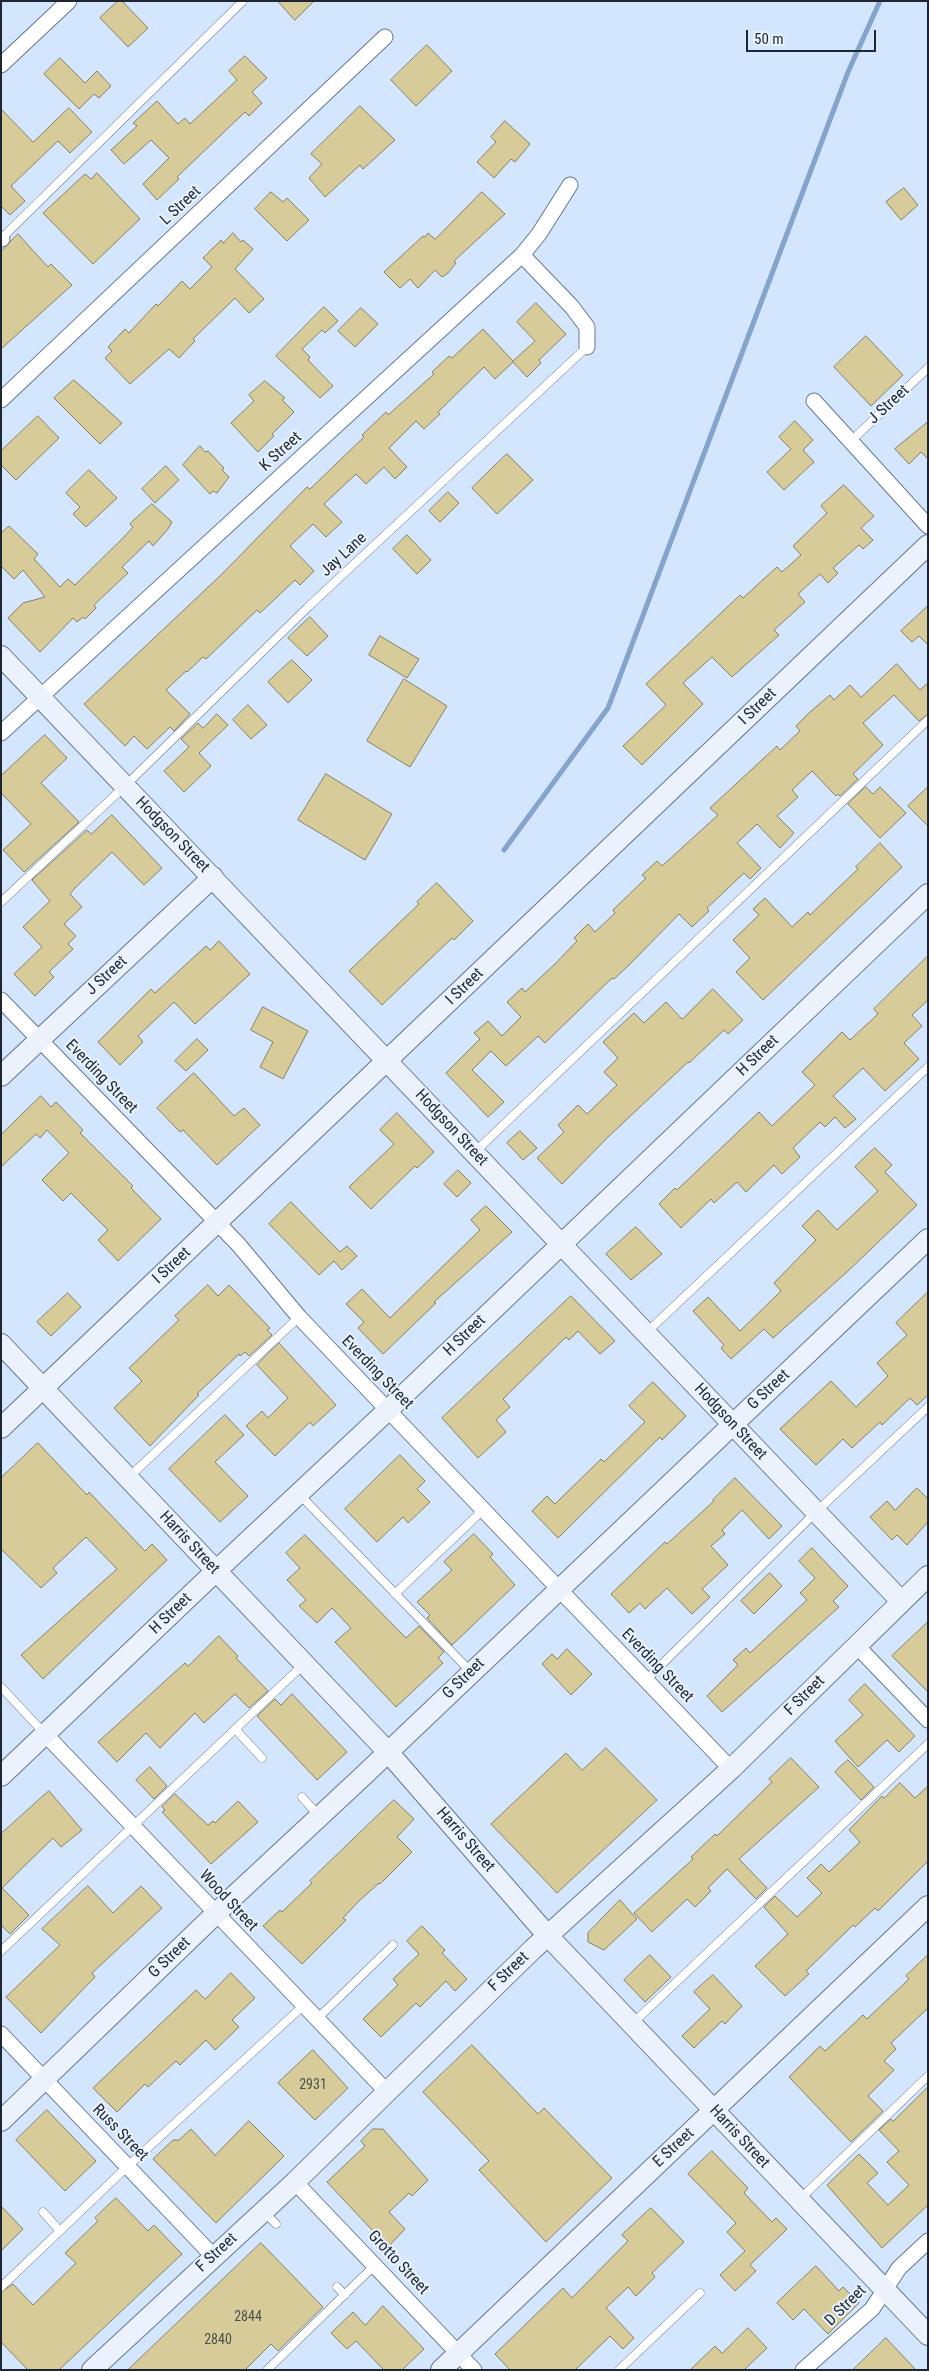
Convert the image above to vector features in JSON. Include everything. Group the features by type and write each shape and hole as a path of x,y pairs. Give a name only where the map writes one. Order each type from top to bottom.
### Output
{"street":[{"path":"1,65 69,1"},
{"name":"L Street","path":"1,400 384,37"},
{"name":"K Street","path":"1,733 522,255 539,234 570,185"},
{"path":"522,255 572,307 587,327 586,347"},
{"path":"814,401 928,526"},
{"name":"I Street","path":"1,1428 928,545"},
{"name":"Hodgson Street","path":"1,656 901,1601"},
{"name":"J Street","path":"1,1076 213,877"},
{"name":"H Street","path":"1,1776 388,1410 928,894"},
{"name":"Everding Street","path":"1,1000 238,1244 300,1317 731,1769"},
{"name":"G Street","path":"1,2120 731,1424 928,1239"},
{"name":"Harris Street","path":"1,1344 388,1752 548,1936 928,2336"},
{"path":"1,1438 35,1412 46,1410 53,1411 62,1419 82,1429"},
{"name":"F Street","path":"92,2370 213,2256 269,2217 295,2182 387,2092 548,1936 731,1769 928,1576"},
{"path":"856,1645 928,1720"},
{"name":"Wood Street","path":"45,1734 316,2020 387,2092"},
{"name":"E Street","path":"441,2370 928,1906"},
{"name":"Russ Street","path":"1,2034 213,2256"},
{"name":"Grotto Street","path":"295,2182 474,2370"},
{"name":"D Street","path":"804,2370 872,2309 899,2268 928,2241"}],"lane":[{"path":"1,239 242,2"},
{"name":"Jay Lane","path":"1,902 125,786 308,607 586,347"},
{"name":"J Street","path":"850,442 928,368"},
{"path":"474,1152 928,720"},
{"path":"646,1333 928,1068"},
{"path":"128,1478 300,1317"},
{"path":"646,1680 816,1512 928,1407"},
{"path":"299,1494 472,1672"},
{"path":"395,1594 483,1510"},
{"path":"1,1951 304,1664"},
{"path":"1,1687 45,1734"},
{"path":"236,1729 262,1758"},
{"path":"631,2024 928,1744"},
{"path":"302,1797 320,1816"},
{"path":"316,2020 393,1945"},
{"path":"1,2288 128,2166 303,2006"},
{"path":"798,2200 928,2076"},
{"path":"43,2212 60,2231"},
{"path":"267,2370 375,2265"},
{"path":"337,2287 345,2295"},
{"path":"619,2370 700,2293"}],"building":[{"path":"118,1 122,1 148,28 128,47 100,18"},
{"path":"278,1 314,1 295,20"},
{"path":"427,45 452,71 416,106 391,80"},
{"path":"245,56 267,78 252,92 262,103 249,116 245,112 177,177 179,179 157,200 143,184 169,158 151,140 124,164 111,150 137,126 133,123 157,101 178,124 185,118 190,124 237,80 229,71"},
{"path":"60,58 85,83 97,71 111,86 99,98 94,94 79,109 44,74"},
{"path":"360,106 395,140 363,169 360,165 325,197 309,178 322,164 311,154"},
{"path":"69,108 92,132 70,153 58,141 11,186 25,201 10,215 1,206 1,109 33,142"},
{"path":"505,121 530,144 515,162 511,159 494,178 477,162 496,142 491,137"},
{"path":"97,173 140,219 93,264 43,213 85,174 91,179"},
{"path":"904,188 918,205 901,220 886,202"},
{"path":"271,192 283,202 287,198 309,220 287,241 255,209"},
{"path":"482,192 505,214 454,261 456,263 448,273 442,277 435,270 418,288 410,279 400,288 384,272 423,236 425,237 428,233 435,239"},
{"path":"233,233 241,242 243,240 253,249 235,269 264,299 249,313 235,298 193,339 195,341 179,358 169,349 130,384 105,358 112,351 108,347 125,329 129,333 156,304 158,306 182,281 190,289 212,267 203,258 221,240 223,243"},
{"path":"18,234 48,267 51,264 72,285 1,349 1,252"},
{"path":"536,303 566,334 539,360 541,363 527,377 513,362 495,379 484,367 438,412 440,414 424,429 416,421 389,448 407,467 395,479 384,467 366,484 356,474 324,504 342,522 326,537 313,524 290,546 314,571 300,585 295,580 260,613 257,610 206,659 203,657 166,690 190,714 174,731 170,727 147,749 134,736 125,746 84,704 222,574 307,487 310,489 364,437 362,435 386,412 388,415 434,374 432,372 449,356 452,358 483,329 513,361 535,341 517,322"},
{"path":"324,307 338,321 325,333 322,330 302,349 310,357 308,360 333,386 320,398 276,356"},
{"path":"361,308 378,324 355,347 338,331"},
{"path":"866,336 903,375 871,406 834,367"},
{"path":"74,380 122,423 100,444 54,398"},
{"path":"265,381 285,398 282,400 294,412 272,434 274,436 258,452 231,423 254,401 249,395"},
{"path":"38,416 59,438 16,480 1,465 1,451"},
{"path":"795,421 813,440 803,450 814,462 784,490 767,472 791,449 779,437"},
{"path":"928,422 928,459 921,452 909,464 895,449"},
{"path":"200,446 205,452 208,451 224,468 222,470 229,477 217,493 213,491 210,494 183,465"},
{"path":"507,454 533,480 497,514 472,488"},
{"path":"166,466 179,480 155,503 142,489"},
{"path":"89,470 117,498 86,527 73,514 80,507 66,493"},
{"path":"844,485 874,516 861,528 873,540 863,549 859,545 833,568 838,573 828,583 820,574 798,594 805,602 774,630 779,635 732,677 712,657 683,683 703,704 642,765 623,746 666,705 646,684 740,595 743,598 777,567 782,572 801,555 793,546 827,513 821,506"},
{"path":"448,492 459,503 440,522 429,511"},
{"path":"152,504 172,522 168,529 153,546 149,541 122,567 128,573 94,605 96,608 85,619 83,617 77,622 73,618 40,652 8,618 23,603 45,597 23,570 14,579 1,566 1,533 9,526 38,554 34,559 60,587 68,579 75,585 124,537 133,527 130,524"},
{"path":"407,535 431,560 417,574 393,549"},
{"path":"928,606 928,645 919,636 912,642 901,631"},
{"path":"310,617 328,636 307,656 288,638"},
{"path":"380,636 419,659 407,678 369,655"},
{"path":"292,660 312,680 288,703 268,682"},
{"path":"897,664 920,690 928,683 928,714 919,721 894,695 863,723 883,745 853,774 858,779 840,796 838,794 836,796 812,771 792,790 798,797 777,816 794,833 780,848 757,824 737,843 761,868 750,879 744,873 707,908 709,911 692,927 679,914 630,964 614,979 612,978 545,1043 538,1036 506,1066 491,1051 472,1070 504,1102 488,1117 446,1073 480,1039 474,1033 488,1021 502,1036 521,1017 507,1002 522,988 525,992 556,963 577,941 574,938 588,924 595,932 615,913 613,910 646,878 642,875 657,861 662,866 718,815 710,808 777,746 780,750 800,731 796,726 810,712 830,695 834,700 850,685 861,697"},
{"path":"404,679 447,706 410,767 367,741"},
{"path":"248,705 267,725 251,739 233,720"},
{"path":"217,714 228,725 199,753 211,766 184,792 164,771 189,747 181,739 198,723 203,728"},
{"path":"45,735 67,758 41,783 79,822 24,872 3,850 31,824 1,793 1,776"},
{"path":"326,774 392,814 365,860 298,820"},
{"path":"866,787 873,794 880,787 906,813 880,838 848,804"},
{"path":"928,787 928,826 908,806"},
{"path":"112,815 162,868 144,885 112,852 74,889 70,894 82,907 64,924 76,936 68,944 73,949 49,972 54,977 35,996 14,974 42,947 23,927 50,901 32,880 87,830 91,834"},
{"path":"880,843 902,867 763,1000 736,972 750,958 733,940 759,915 753,909 765,898 792,927 808,912 810,915 858,869 856,867"},
{"path":"437,883 473,921 454,940 452,938 382,1005 349,971 419,904 417,902"},
{"path":"219,941 250,974 195,1024 174,1002 138,1036 143,1042 120,1065 98,1042 151,989 155,993 206,946 210,950"},
{"path":"928,956 928,1000 912,1015 922,1026 904,1043 919,1059 885,1091 863,1068 833,1096 856,1119 845,1128 835,1117 825,1127 820,1122 793,1148 800,1157 782,1174 774,1165 746,1192 737,1182 714,1203 711,1199 681,1228 659,1204 675,1188 677,1190 759,1112 772,1126 815,1085 802,1072 842,1032 850,1040 878,1014 874,1009"},
{"path":"713,989 743,1020 728,1034 724,1030 688,1062 608,1137 562,1184 537,1158 564,1132 558,1125 578,1105 587,1114 617,1085 604,1072 618,1058 603,1042 634,1013 644,1023 666,1002 682,1019"},
{"path":"263,1007 308,1031 283,1079 260,1067 273,1042 251,1030"},
{"path":"197,1039 208,1050 186,1071 175,1061"},
{"path":"194,1073 234,1116 244,1108 260,1125 217,1165 183,1130 180,1132 157,1108"},
{"path":"41,1096 51,1107 56,1102 83,1130 80,1133 133,1186 131,1188 161,1219 118,1261 98,1240 108,1230 71,1193 63,1201 42,1180 69,1153 47,1130 40,1138 36,1134 1,1167 1,1135"},
{"path":"397,1113 434,1152 417,1168 415,1166 371,1209 349,1187 394,1144 380,1130"},
{"path":"520,1131 537,1148 523,1160 507,1143"},
{"path":"875,1148 892,1165 885,1172 917,1205 847,1272 773,1338 764,1329 731,1359 721,1348 724,1345 693,1311 708,1297 740,1331 781,1291 774,1283 816,1240 802,1226 818,1210 837,1230 878,1191 855,1167"},
{"path":"458,1170 471,1183 457,1197 444,1184"},
{"path":"291,1202 340,1252 347,1246 357,1256 342,1270 334,1261 319,1275 269,1224"},
{"path":"486,1206 512,1232 434,1302 436,1303 383,1354 358,1328 364,1322 346,1304 362,1289 390,1318 480,1230 471,1220"},
{"path":"636,1227 662,1254 631,1280 606,1254"},
{"path":"208,1285 218,1296 229,1285 270,1328 267,1330 272,1335 249,1356 245,1352 240,1356 239,1354 197,1394 199,1395 150,1446 114,1408 142,1381 129,1368 179,1320 175,1316"},
{"path":"928,1292 928,1395 917,1405 910,1398 882,1425 880,1422 852,1448 843,1439 816,1465 780,1429 831,1381 856,1407 888,1376 877,1363 907,1335 896,1323"},
{"path":"68,1293 81,1307 51,1336 37,1322"},
{"path":"571,1296 615,1341 600,1354 578,1331 569,1340 566,1337 503,1399 510,1407 496,1420 506,1432 478,1458 442,1418"},
{"path":"279,1343 336,1405 313,1426 310,1422 275,1456 246,1426 262,1411 268,1418 288,1398 257,1365"},
{"path":"653,1382 686,1416 662,1440 660,1437 558,1538 532,1511 547,1496 555,1504 601,1459 604,1462 645,1422 629,1406"},
{"path":"225,1415 244,1435 215,1462 248,1496 220,1522 169,1469"},
{"path":"38,1443 87,1495 89,1492 145,1551 152,1544 167,1560 43,1679 21,1655 117,1569 86,1537 53,1568 57,1573 41,1588 1,1549 1,1478"},
{"path":"400,1455 425,1481 417,1489 430,1502 408,1523 403,1517 377,1542 345,1509"},
{"path":"735,1478 782,1526 769,1539 742,1510 722,1530 725,1534 711,1546 728,1565 702,1589 710,1597 692,1614 667,1588 645,1609 640,1603 629,1613 611,1594 665,1542 667,1544 714,1501"},
{"path":"917,1488 928,1499 928,1522 907,1545 897,1535 892,1540 870,1517 887,1501 895,1510"},
{"path":"474,1534 493,1554 490,1557 515,1585 452,1645 427,1618 430,1615 417,1602 452,1570 444,1562"},
{"path":"305,1535 406,1638 419,1626 444,1652 438,1658 443,1663 396,1707 335,1642 351,1628 332,1608 317,1623 299,1606 306,1600 287,1580 300,1568 286,1553"},
{"path":"812,1548 848,1586 833,1601 839,1607 722,1712 707,1696 738,1665 733,1660 746,1648 750,1653 807,1600 800,1593 815,1578 799,1561"},
{"path":"770,1573 782,1586 754,1614 741,1601"},
{"path":"928,1622 928,1692 892,1656"},
{"path":"219,1636 238,1656 236,1658 268,1691 249,1708 235,1694 204,1723 195,1713 160,1748 146,1733 117,1762 98,1742 185,1663 188,1666"},
{"path":"567,1649 592,1674 571,1695 542,1664 552,1654 557,1659"},
{"path":"865,1684 915,1736 899,1752 887,1740 858,1767 835,1741 863,1715 849,1700"},
{"path":"292,1694 347,1752 317,1780 257,1716 275,1699 281,1705"},
{"path":"606,1748 657,1800 557,1893 491,1824 566,1753 582,1770"},
{"path":"791,1758 819,1787 739,1859 767,1888 756,1899 727,1869 708,1888 711,1891 695,1907 687,1899 652,1932 634,1913 693,1859 691,1857 715,1834 717,1836 772,1782 769,1779"},
{"path":"848,1760 874,1787 861,1800 835,1772"},
{"path":"150,1767 167,1786 154,1799 136,1780"},
{"path":"900,1783 915,1798 928,1786 928,1861 878,1911 875,1908 855,1927 853,1925 806,1971 809,1974 785,1996 755,1966 788,1934 764,1907 775,1896 797,1917 822,1893 807,1878 821,1864 829,1872 860,1842 849,1830 882,1796 884,1798"},
{"path":"49,1791 82,1830 61,1847 53,1838 2,1888 29,1915 10,1934 1,1925 1,1834"},
{"path":"175,1794 208,1825 213,1821 215,1823 238,1801 258,1822 211,1864 162,1812 165,1810 162,1807"},
{"path":"394,1800 414,1819 397,1837 412,1852 380,1884 359,1901 343,1918 346,1920 302,1964 263,1926 280,1910 282,1912 312,1883 310,1881"},
{"path":"88,1886 113,1913 141,1886 162,1908 92,1973 95,1977 41,2033 6,1997 60,1945 42,1929"},
{"path":"620,1900 637,1919 604,1950 588,1942 588,1933"},
{"path":"422,1926 445,1950 442,1953 467,1979 455,1991 446,1981 420,2007 416,2003 381,2037 363,2019 398,1985 393,1979 419,1954 407,1941"},
{"path":"650,1955 671,1977 645,2002 624,1980"},
{"path":"928,1955 928,2008 891,2043 896,2049 884,2061 894,2070 868,2096 883,2111 851,2142 789,2077 820,2046 825,2051 863,2015 867,2019 909,1979 906,1976"},
{"path":"231,1973 255,1998 232,2020 239,2027 215,2050 206,2040 180,2065 176,2061 148,2087 145,2084 117,2112 93,2088 196,1990 205,1999"},
{"path":"713,1975 742,2006 725,2024 722,2021 694,2048 682,2036 710,2009 694,1992"},
{"path":"472,2045 538,2114 544,2108 612,2178 546,2242 479,2170 489,2161 423,2092"},
{"path":"313,2050 348,2088 315,2120 278,2083"},
{"path":"928,2087 928,2205 882,2248 827,2185 859,2154 878,2173 867,2183 888,2205 909,2185 887,2162 899,2151 879,2130 891,2119 893,2121"},
{"path":"47,2110 96,2161 65,2191 16,2140"},
{"path":"249,2121 284,2156 216,2223 153,2159 173,2140 179,2140 191,2129 215,2155"},
{"path":"373,2129 383,2129 428,2180 412,2196 409,2193 389,2212 405,2229 388,2247 327,2182 365,2146 361,2141"},
{"path":"712,2151 748,2188 744,2193 772,2222 776,2218 787,2229 750,2265 756,2271 735,2291 720,2275 745,2251 727,2232 736,2223 688,2174"},
{"path":"116,2198 148,2231 154,2225 182,2254 59,2370 28,2370 1,2342 1,2292 13,2284 33,2305 76,2263 65,2253 98,2221 95,2218"},
{"path":"1,2206 23,2229 1,2251"},
{"path":"651,2208 684,2242 652,2273 655,2277 636,2296 628,2287 606,2308 634,2338 623,2349 610,2336 575,2370 510,2370 495,2354 563,2288 572,2298 628,2241 622,2235"},
{"path":"261,2243 323,2307 278,2351 271,2344 245,2370 128,2370"},
{"path":"816,2266 839,2291 843,2287 859,2303 828,2334 804,2309 793,2320 777,2303"},
{"path":"383,2306 424,2349 402,2370 384,2370 356,2341 347,2349 331,2333 353,2312 365,2325"},
{"path":"748,2328 767,2348 744,2370 690,2370 715,2346 722,2353"},
{"path":"886,2338 916,2370 853,2370"}],"waterway":[{"path":"504,850 608,708 848,72 880,1"}]}
